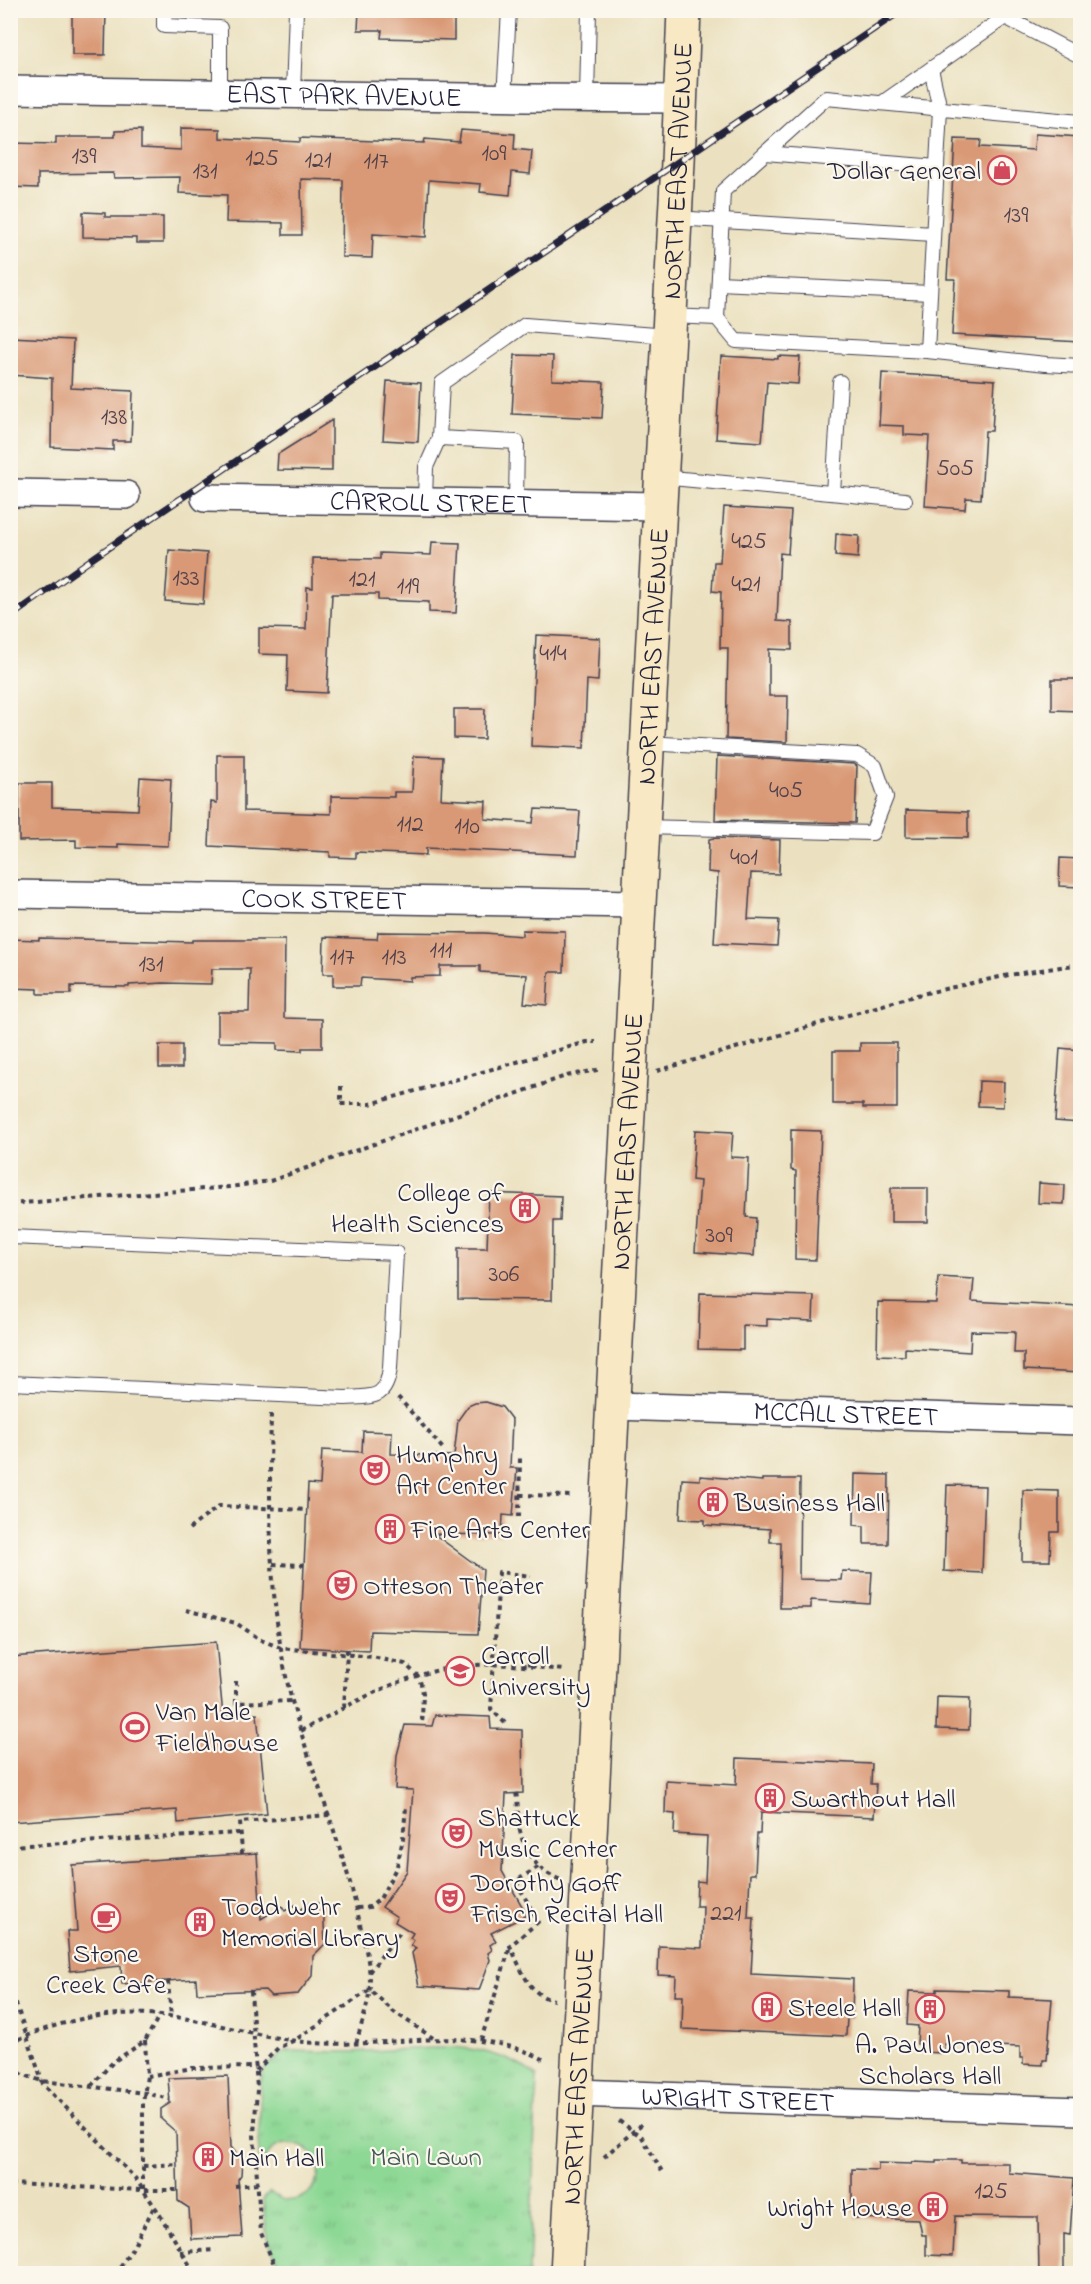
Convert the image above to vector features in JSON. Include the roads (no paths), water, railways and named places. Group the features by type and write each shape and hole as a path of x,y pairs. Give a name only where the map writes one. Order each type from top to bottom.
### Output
{"main road":[{"name":"NORTH EAST AVENUE","path":"567,2274 614,1406 637,904 675,218 684,10"}],"street":[{"name":"EAST PARK AVENUE","path":"10,90 679,99"},
{"name":"CARROLL STREET","path":"205,498 516,502 660,491"},
{"path":"10,493 126,495"},
{"name":"COOK STREET","path":"10,894 637,904"},
{"name":"MCCALL STREET","path":"614,1406 1080,1421"},
{"name":"WRIGHT STREET","path":"576,2093 1080,2111"}],"lane":[{"path":"164,10 164,26 220,28 220,94"},
{"path":"293,94 296,10"},
{"path":"504,98 509,10"},
{"path":"587,98 590,10"},
{"path":"882,103 1005,17 1079,53"},
{"path":"927,351 940,109 931,69"},
{"path":"1080,122 826,98 723,191 717,318 736,340 927,351 1080,366"},
{"path":"765,153 937,168"},
{"path":"675,218 933,234"},
{"path":"719,283 930,293"},
{"path":"425,501 426,467 439,438 442,382 525,325 669,326 717,318"},
{"path":"833,493 840,382"},
{"path":"439,438 517,442 516,502"},
{"path":"660,491 833,493 905,500"},
{"path":"642,827 872,833 886,797 875,766 857,754 646,742"},
{"path":"10,1237 396,1253 388,1385 381,1394 371,1397 345,1398 10,1383"}],"railway":[{"path":"10,617 96,556 902,10"}],"place":[{"name":"Dollar General","path":"1002,170"},
{"name":"College of Health Sciences","path":"525,1208"},
{"name":"Humphry Art Center","path":"375,1470"},
{"name":"Business Hall","path":"713,1502"},
{"name":"Fine Arts Center","path":"390,1529"},
{"name":"Otteson Theater","path":"342,1585"},
{"name":"Carroll University","path":"460,1671"},
{"name":"Van Male Fieldhouse","path":"135,1727"},
{"name":"Swarthout Hall","path":"770,1798"},
{"name":"Shattuck Music Center","path":"457,1833"},
{"name":"Dorothy Goff Frisch Recital Hall","path":"450,1898"},
{"name":"Stone Creek Cafe","path":"106,1918"},
{"name":"Todd Wehr Memorial Library","path":"200,1922"},
{"name":"Steele Hall","path":"767,2007"},
{"name":"A. Paul Jones Scholars Hall","path":"930,2009"},
{"name":"Main Hall","path":"208,2157"},
{"name":"Wright House","path":"933,2207"}],"park label":[{"name":"Main Lawn","path":"426,2156"}]}
